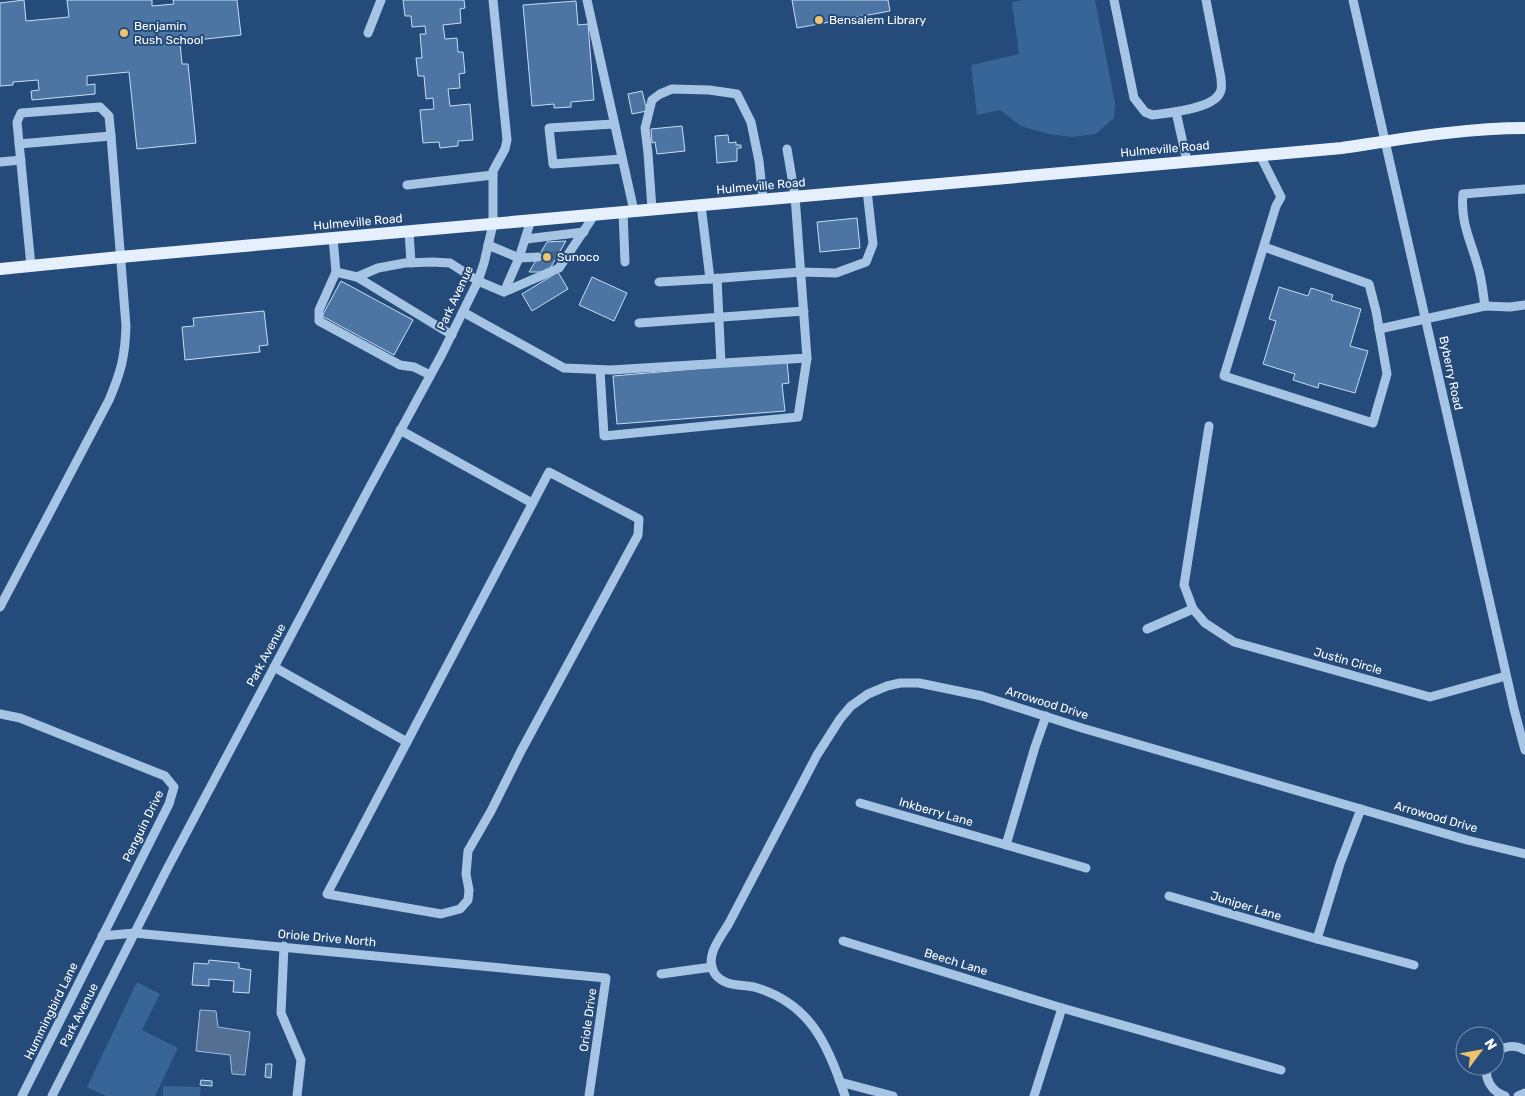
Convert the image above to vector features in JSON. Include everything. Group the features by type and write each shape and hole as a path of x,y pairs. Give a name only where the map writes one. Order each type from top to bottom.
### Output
{"main road":[{"name":"Hulmeville Road","path":"0,270 120,257 1342,148 1492,129 1525,128"}],"street":[{"path":"368,33 381,0"},
{"path":"407,185 493,175 507,140 493,0"},
{"path":"587,0 622,158 628,211 625,262"},
{"path":"1114,0 1134,98 1144,112 1152,115 1176,112 1209,103 1218,97 1221,90 1221,78 1206,0"},
{"name":"Byberry Road","path":"1353,0 1387,141 1506,676 1525,750"},
{"path":"652,209 645,128 652,100 672,89 709,90 737,94 751,122 759,160 763,199"},
{"path":"0,607 109,400 118,379 125,354 126,326 109,116 100,107 21,113 17,122 31,266"},
{"path":"1176,112 1187,161"},
{"path":"614,124 549,128 553,164 622,158"},
{"path":"19,144 111,136"},
{"path":"600,370 604,436 798,417 807,358 795,196 787,149"},
{"path":"1260,155 1281,197 1276,206 1224,376 1373,424 1387,374 1380,329 1369,284 1264,247"},
{"path":"0,162 21,160"},
{"name":"Park Avenue","path":"52,1096 134,933 452,335 478,281 494,224 493,175"},
{"path":"1485,306 1479,268 1471,250 1461,210 1463,194 1525,189"},
{"path":"659,282 801,272 836,273 866,262 874,244 867,190"},
{"path":"702,205 718,318 720,364"},
{"path":"357,277 378,268 411,262 450,263 478,281 504,292 559,268 595,214"},
{"path":"504,292 519,258 531,220"},
{"path":"409,231 411,262"},
{"path":"526,239 584,232"},
{"path":"333,238 336,272 319,310 319,321 400,365 414,367 430,375"},
{"path":"488,246 519,258 538,257"},
{"path":"558,255 569,254"},
{"path":"336,272 357,277 452,335"},
{"path":"1380,329 1485,306 1510,307 1525,305"},
{"path":"639,324 804,311"},
{"path":"462,312 564,368 600,370 807,358"},
{"name":"Justin Circle","path":"1209,426 1184,585 1193,609 1205,623 1234,642 1430,697 1506,676"},
{"path":"400,430 532,503"},
{"path":"549,472 639,519 638,535 468,851 466,874 469,890 468,900 460,909 441,914 327,894 407,742 532,503 549,472"},
{"path":"1147,629 1193,609"},
{"path":"274,667 407,742"},
{"name":"Arrowood Drive","path":"712,967 712,952 719,938 728,925 817,755 840,719 851,706 868,694 900,683 918,683 982,696 1467,840 1525,854"},
{"name":"Penguin Drive","path":"0,714 20,718 165,776 174,787 169,804 102,936"},
{"path":"1006,845 1035,746 1046,716"},
{"name":"Inkberry Lane","path":"860,803 1086,868"},
{"path":"1316,939 1340,864 1361,809"},
{"name":"Juniper Lane","path":"1169,896 1316,939 1414,965"},
{"path":"102,936 134,933"},
{"name":"Oriole Drive North","path":"134,933 517,969"},
{"name":"Hummingbird Lane","path":"22,1096 102,936"},
{"name":"Beech Lane","path":"843,942 1062,1008 1281,1070"},
{"path":"284,946 280,1013 301,1060 298,1096"},
{"path":"661,974 712,967 719,978 727,983 766,991 781,998 799,1011 819,1034 826,1046 845,1096"},
{"name":"Oriole Drive","path":"517,969 606,978 589,1096"},
{"path":"1034,1096 1062,1008"},
{"path":"1505,1048 1515,1046 1525,1050"},
{"path":"1487,1076 1490,1085 1495,1091 1505,1096"},
{"path":"840,1082 893,1096"},
{"path":"1518,1096 1525,1093"}],"shaded area":[{"path":"1022,0 1095,0 1115,103 1114,118 1096,134 1072,137 1048,134 1021,126 1000,110 977,115 971,65 1019,54 1012,2"},
{"path":"137,982 160,994 142,1030 178,1048 155,1096 106,1096 87,1087"},
{"path":"200,1010 216,1011 218,1027 250,1032 245,1075 232,1074 230,1055 196,1051"},
{"path":"163,1086 201,1087 200,1096 163,1096"}],"building":[{"path":"24,0 26,21 69,17 67,0 152,0 152,6 174,4 173,0 237,0 241,35 180,42 182,64 188,64 196,143 137,149 129,72 87,76 87,85 95,84 95,94 32,100 31,91 39,90 38,80 13,82 13,85 0,86 0,3"},
{"path":"403,0 464,0 465,8 460,9 461,23 443,25 445,39 457,38 458,52 463,52 465,73 459,74 460,88 448,89 450,106 470,104 473,140 458,141 458,146 440,148 439,142 423,143 420,110 434,109 433,98 426,99 424,76 418,76 416,58 422,58 420,34 426,34 425,26 412,27 411,16 405,16"},
{"name":"Bensalem Library","path":"792,0 888,0 890,11 797,28"},
{"path":"576,1 578,25 588,24 594,100 571,102 571,107 554,108 554,104 532,106 523,5"},
{"path":"642,91 647,111 632,114 628,94"},
{"path":"682,126 685,151 657,154 655,142 652,143 651,129"},
{"path":"728,135 729,143 736,142 736,145 741,145 741,148 737,148 737,161 717,163 715,136"},
{"path":"857,218 860,248 820,252 817,222"},
{"path":"566,241 548,272 529,272 547,242"},
{"path":"558,272 568,289 532,311 522,294"},
{"path":"592,277 627,293 614,321 579,305"},
{"path":"341,281 413,320 394,355 322,316"},
{"path":"1279,287 1308,296 1311,288 1333,295 1331,300 1361,309 1350,346 1368,351 1355,393 1319,383 1318,388 1293,380 1295,374 1263,364 1276,321 1269,319"},
{"path":"264,311 268,345 259,346 260,352 185,360 182,327 194,326 193,318"},
{"path":"787,361 789,383 782,384 785,411 617,424 613,376"},
{"path":"209,960 239,963 239,968 251,970 249,993 233,992 234,981 209,979 209,986 192,985 194,963 208,964"},
{"path":"266,1064 272,1064 271,1078 265,1077"},
{"path":"201,1080 212,1081 212,1086 200,1085"}],"tunnel":[{"path":"538,257 558,255"}],"place":[{"name":"Bensalem Library","path":"819,20"},
{"name":"Benjamin Rush School","path":"124,33"},
{"name":"Sunoco","path":"547,257"}]}
